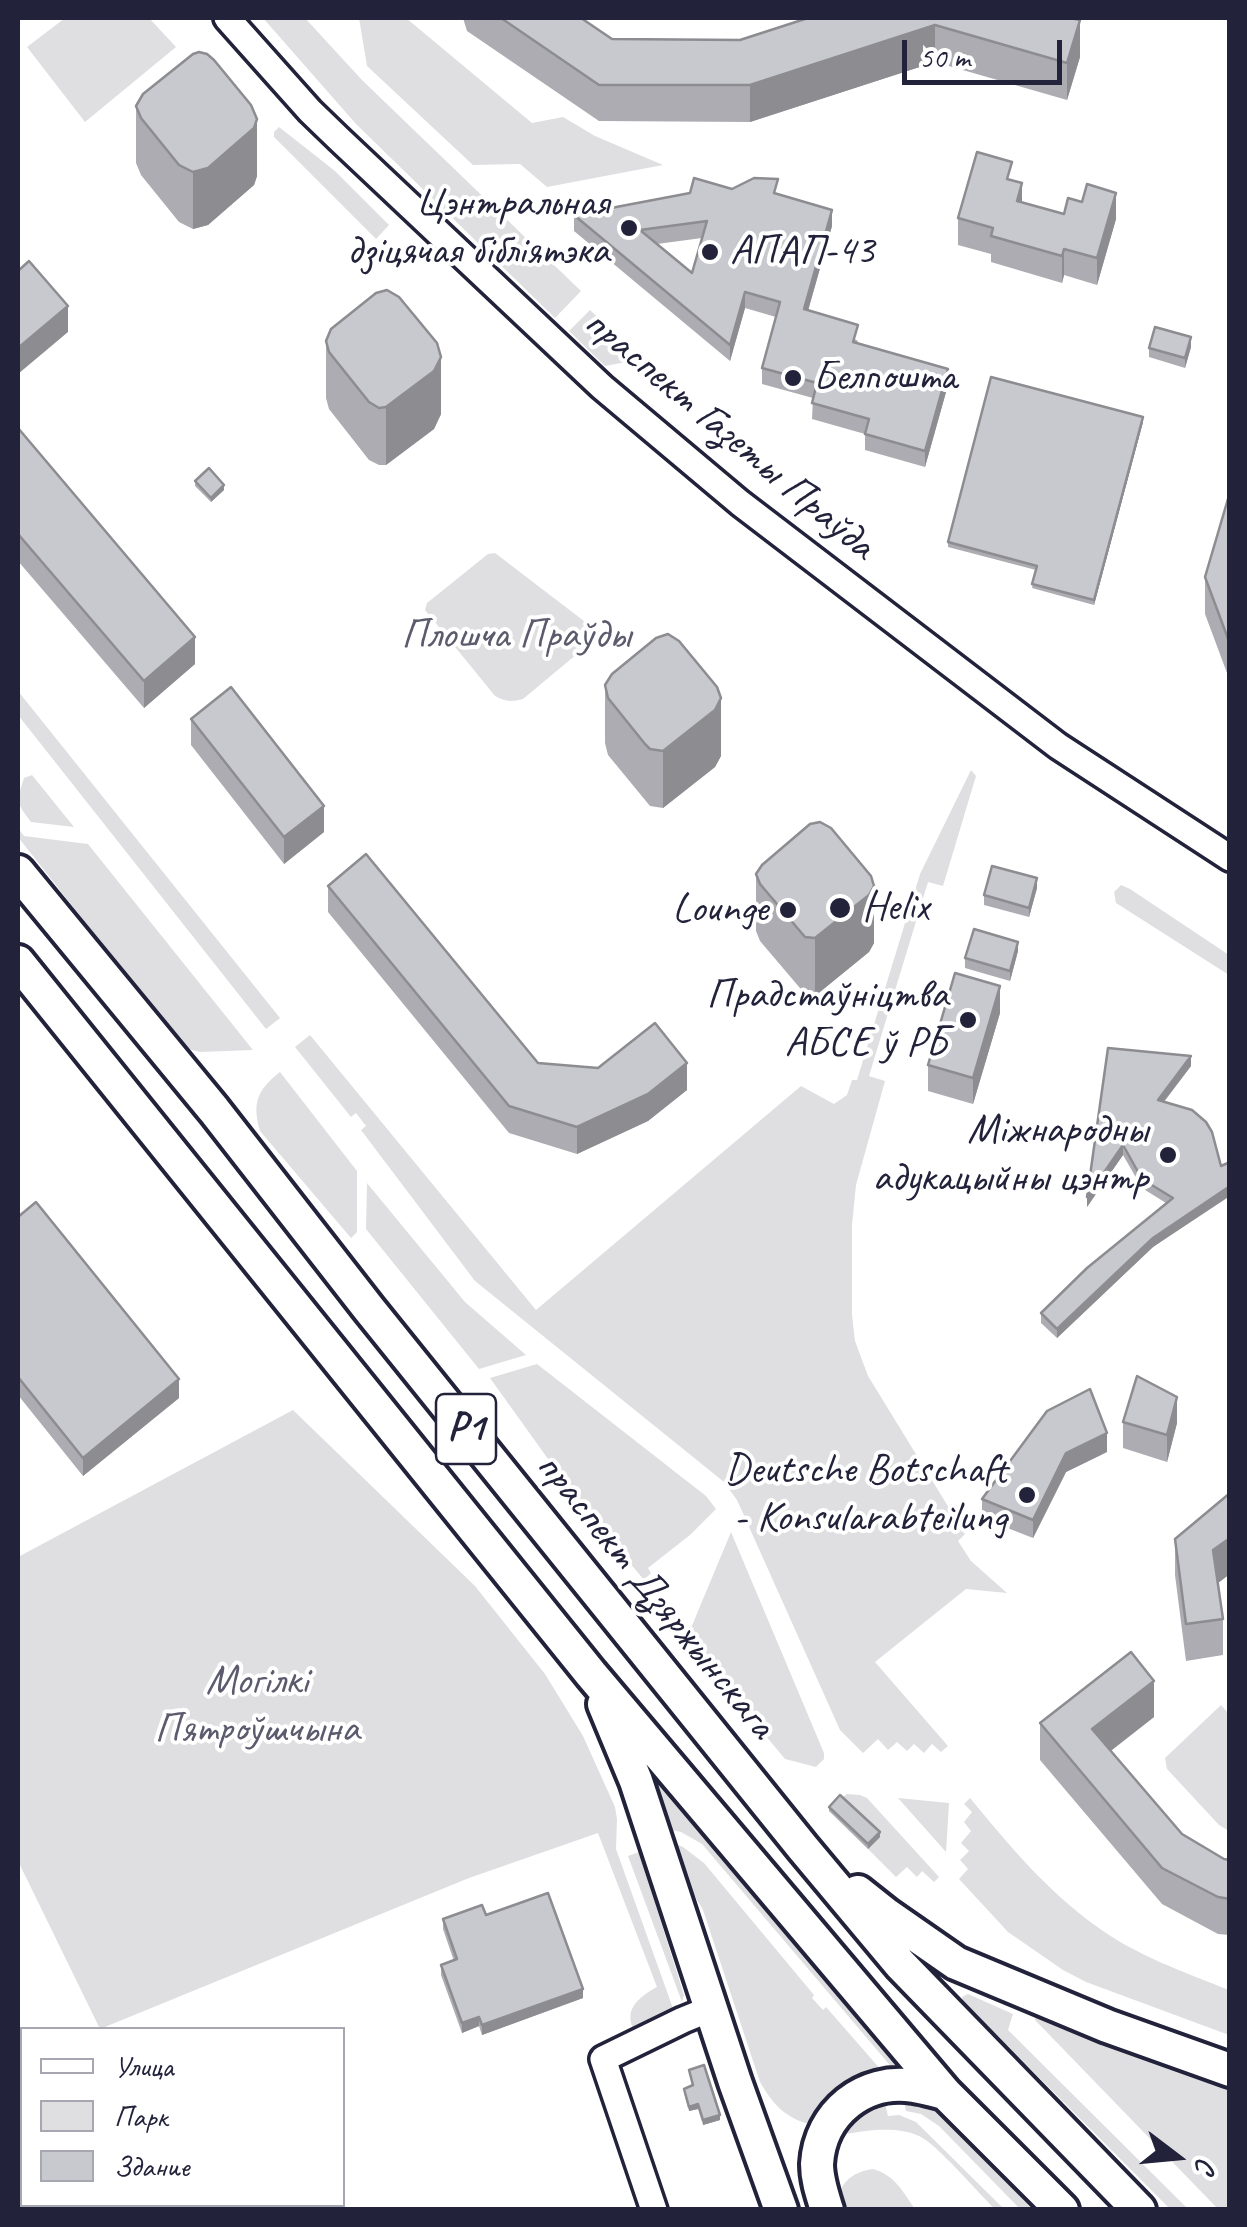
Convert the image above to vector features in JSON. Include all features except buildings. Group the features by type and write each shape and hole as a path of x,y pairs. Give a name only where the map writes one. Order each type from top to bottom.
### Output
{"main road":[{"name":"праспект Дзяржынскага","path":"18,872 900,1964 1139,2210"},
{"name":"Р1","path":"18,962 592,1674 636,1781 781,2210"},
{"path":"592,1674 945,2093 1062,2210"},
{"path":"803,1848 887,1915 956,1963 1108,2026 1230,2070"},
{"path":"827,2210 819,2186 820,2145 834,2116 848,2101 866,2091 890,2086 913,2085 945,2093"}],"street":[{"name":"праспект Газеты Праўда","path":"228,18 339,139 602,386 740,504 1058,746 1229,858"},
{"path":"654,2210 604,2060 710,2009"}],"green space":[{"path":"65,18 149,18 176,47 85,122 27,47"},
{"path":"263,18 305,18 362,80 581,291 555,318 356,124"},
{"path":"359,18 406,18 532,123 563,117 595,136 663,165 547,187 520,164 473,165 367,66"},
{"path":"279,127 335,171 389,225 376,239 274,137"},
{"path":"590,310 642,359 605,366 569,331"},
{"name":"Плошча Праўды","path":"495,553 601,634 516,701 495,696 425,610 427,603 488,554"},
{"path":"18,691 280,1018 266,1029 18,715"},
{"path":"971,770 976,776 943,886 928,882 869,1076 885,1081 856,1185 852,1315 855,1341 868,1376 965,1534 958,1541 971,1561 1007,1593 966,1589 875,1662 948,1746 941,1752 932,1744 924,1753 914,1744 907,1751 897,1742 888,1750 878,1739 863,1753 840,1730 737,1500 724,1482 475,1281 361,1130 366,1126 356,1113 351,1117 295,1047 310,1035 536,1310 801,1086 834,1104 847,1095 852,1080 857,1080 920,874"},
{"path":"32,775 74,827 31,822 19,797 24,778"},
{"path":"18,828 24,836 88,844 253,1050 200,1052 184,1048 18,837"},
{"path":"1121,885 1229,955 1229,975 1116,903 1114,892"},
{"path":"280,1072 357,1171 357,1232 351,1238 260,1131 258,1098"},
{"path":"367,1183 465,1302 526,1355 479,1369 366,1229"},
{"path":"537,1364 706,1496 716,1509 648,1568 651,1573 644,1580 576,1498 490,1378"},
{"name":"Могілкі Пятроўшчына","path":"293,1410 475,1586 545,1674 583,1736 615,1807 616,1849 675,2014 638,2036 633,2027 633,2007 657,1987 598,1833 469,1878 99,2027 18,1861 18,1557"},
{"path":"731,1532 824,1753 816,1767 785,1759 686,1640"},
{"path":"1221,1705 1229,1714 1229,1831 1167,1769 1165,1758"},
{"path":"652,1773 906,2071 894,2070 702,1844 667,1829"},
{"path":"847,1794 867,1798 939,1877 934,1882 922,1871 917,1877 907,1867 896,1877 868,1849 879,1836 840,1799"},
{"path":"898,1798 949,1803 946,1852"},
{"path":"970,1798 1044,1882 1096,1926 1143,1954 1229,1990 1229,2035 1086,1982 1008,1932 959,1879 968,1869 960,1860 969,1851 961,1843 971,1831 964,1822 972,1812 964,1804"},
{"path":"671,1842 704,1863 814,1995 812,1998 823,2010 826,2007 882,2071 839,2088 809,2124 780,2109 760,2082 703,1910 682,1875"},
{"path":"639,1852 684,1995 682,2002 628,1856"},
{"path":"968,1994 1013,2014 1008,2030 1188,2209 1170,2209 963,2001 962,1997"},
{"path":"1039,2008 1229,2089 1229,2209 1218,2209 1035,2020"},
{"path":"883,2096 888,2116 899,2115 916,2122 1004,2209 995,2209 919,2136 892,2130 846,2134 840,2130 842,2117"},
{"path":"904,2102 936,2109 1032,2209 1020,2209 939,2126 921,2114 906,2111"},
{"path":"873,2169 893,2180 915,2209 840,2209 840,2193 846,2181"}],"place":[{"name":"Цэнтральная дзіцячая бібліятэка","path":"629,228"},
{"name":"АПАП-43","path":"710,252"},
{"name":"Белпошта","path":"793,378"},
{"name":"Helix","path":"840,908"},
{"name":"Lounge","path":"788,910"},
{"name":"Прадстаўніцтва АБСЕ ў РБ","path":"968,1020"},
{"name":"Міжнародны адукацыйны цэнтр","path":"1168,1155"},
{"name":"Deutsche Botschaft - Konsularabteilung","path":"1027,1495"}]}
